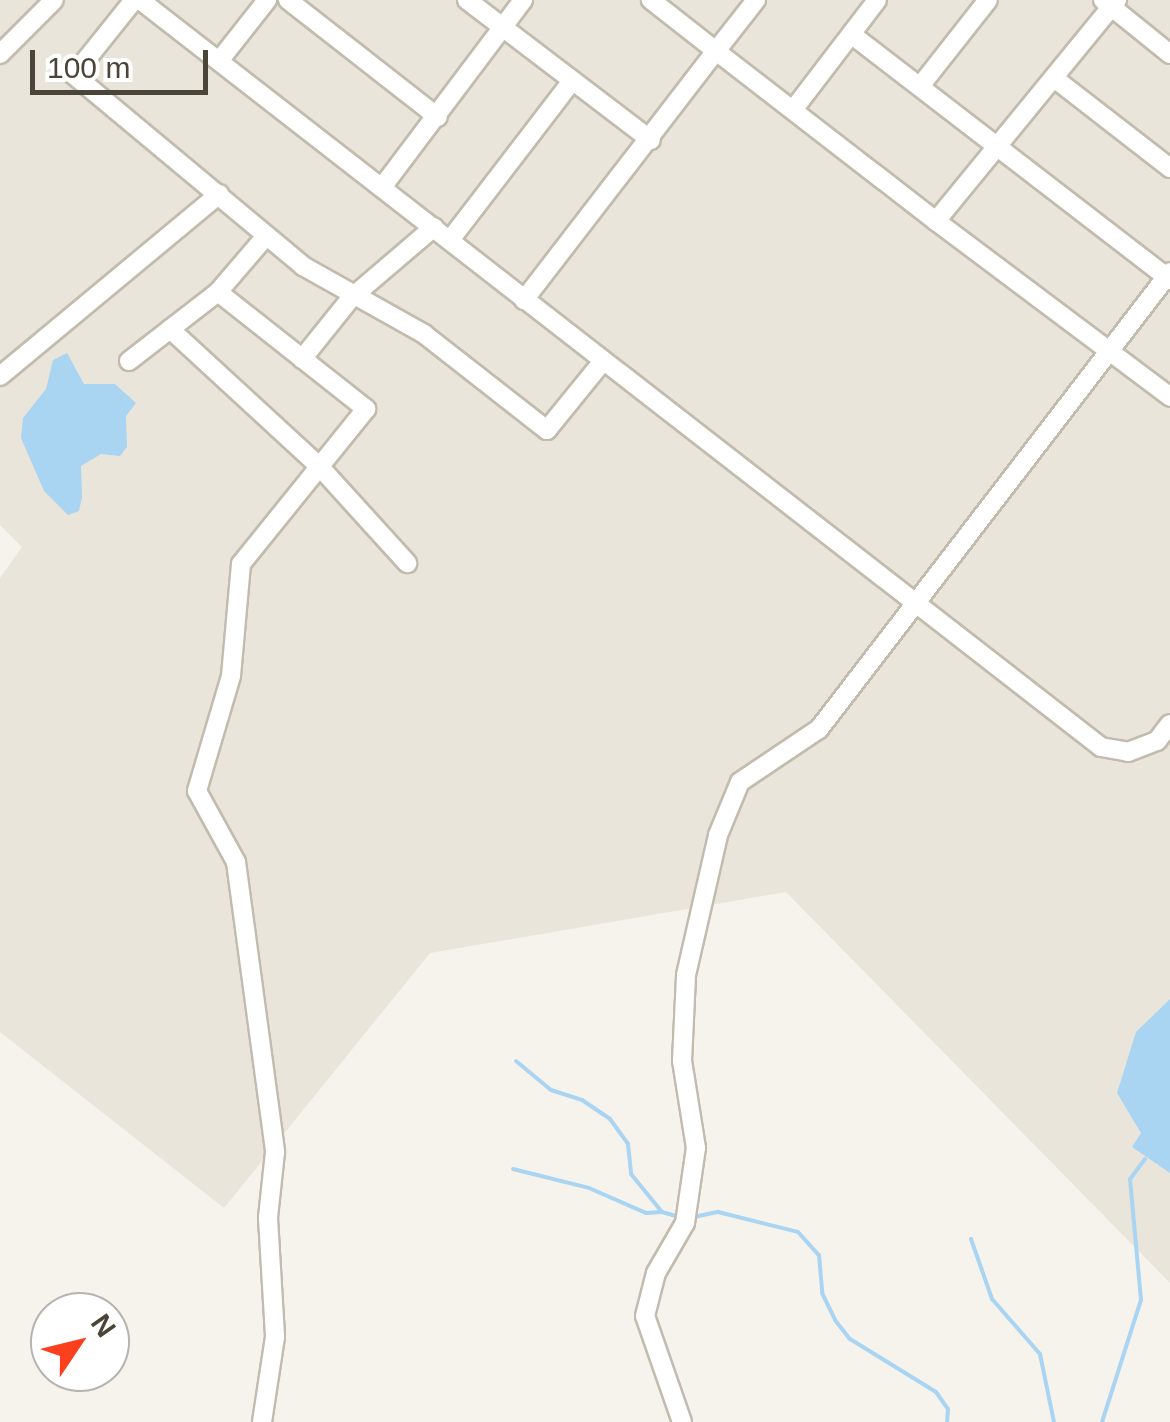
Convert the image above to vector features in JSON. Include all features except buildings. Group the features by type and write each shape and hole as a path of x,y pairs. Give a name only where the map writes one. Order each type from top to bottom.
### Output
{"street":[{"path":"0,54 54,0"},
{"path":"603,361 547,430 424,334 351,298 266,236 203,176 166,157 74,75 137,0 917,599 1101,747 1128,752 1158,741 1170,724"},
{"path":"219,60 267,0"},
{"path":"288,0 438,117"},
{"path":"467,0 651,140"},
{"path":"383,186 523,0"},
{"path":"652,0 936,222 1170,397"},
{"path":"524,300 756,0"},
{"path":"793,110 877,0"},
{"path":"922,85 988,0"},
{"path":"936,222 1054,78 1110,2 1170,54"},
{"path":"682,1422 646,1316 656,1273 686,1218 696,1148 682,1061 686,975 718,835 740,782 819,728 1169,276 851,34"},
{"path":"1054,78 1170,168"},
{"path":"450,240 572,81"},
{"path":"0,376 219,194"},
{"path":"302,359 351,298 434,227"},
{"path":"128,361 218,292 266,236"},
{"path":"218,292 366,409 241,564 231,676 198,791 236,862 275,1152 268,1218 275,1337 262,1422"},
{"path":"170,329 320,467 407,563"}],"shaded area":[{"path":"0,0 1170,0 1170,1283 786,892 430,953 224,1208 0,1032 0,578 22,547 0,525"}],"water":[{"path":"67,353 84,384 115,384 136,403 126,416 127,447 120,456 101,454 81,466 79,511 68,515 44,491 21,438 23,418 46,389 53,360"},
{"path":"1170,999 1170,1173 1132,1147 1141,1133 1117,1093 1136,1032"}],"waterway":[{"path":"516,1061 551,1090 582,1100 610,1119 628,1144 631,1174 662,1212 680,1217"},
{"path":"1102,1422 1141,1300 1130,1179 1145,1159"},
{"path":"513,1169 589,1188 646,1213 661,1212"},
{"path":"694,1217 718,1212 798,1232 819,1255 822,1293 835,1320 850,1339 936,1392 948,1409 947,1422"},
{"path":"971,1239 992,1299 1040,1354 1054,1422"}]}
